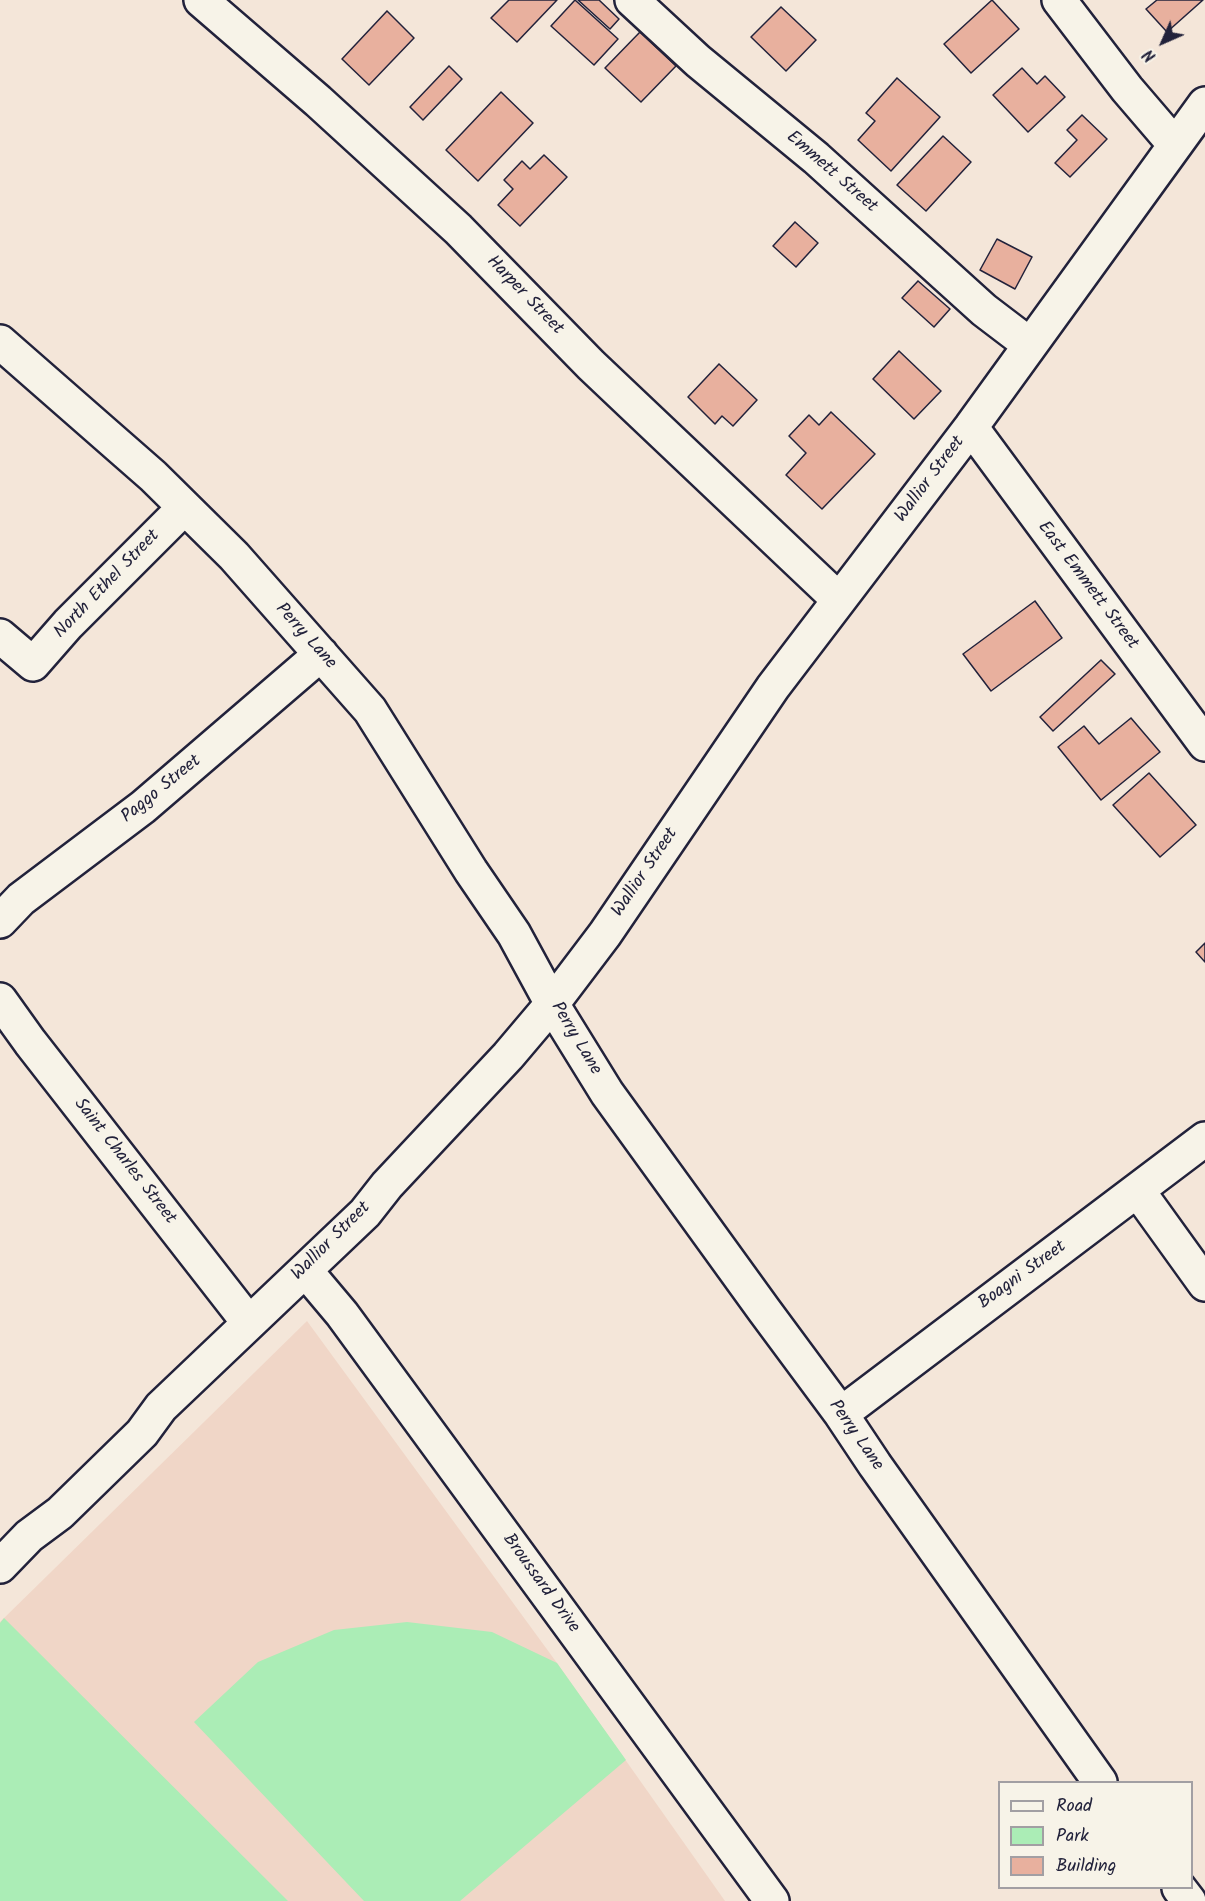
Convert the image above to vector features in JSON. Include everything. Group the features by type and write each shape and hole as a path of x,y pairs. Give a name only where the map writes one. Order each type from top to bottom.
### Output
{"street":[{"name":"Harper Street","path":"201,0 318,101 458,229 591,365 839,600"},
{"name":"Emmett Street","path":"632,0 698,61 816,158 984,310 1030,345"},
{"path":"1059,0 1127,90 1175,145"},
{"name":"Wallior Street","path":"0,1566 29,1536 68,1505 142,1432 161,1407 365,1213 387,1185 508,1056 552,1004 605,934 773,687 971,427 1205,104"},
{"name":"Perry Lane","path":"0,342 153,476 234,556 370,710 471,871 514,934 552,1004 607,1093 841,1414 1100,1781"},
{"name":"East Emmett Street","path":"971,427 1205,744"},
{"name":"North Ethel Street","path":"0,636 33,664 68,624 184,508"},
{"name":"Paggo Street","path":"0,921 21,898 143,807 321,654"},
{"name":"Saint Charles Street","path":"0,1000 37,1051 249,1323"},
{"name":"Boagni Street","path":"841,1414 1205,1139"},
{"path":"1138,1191 1205,1284"},
{"name":"Broussard Drive","path":"305,1270 342,1314 772,1901"},
{"path":"1181,1889 1190,1901"}],"shaded area":[{"path":"307,1321 557,1663 725,1901 0,1901 0,1622"}],"green space":[{"path":"4,1618 288,1901 0,1901 0,1623"},
{"path":"407,1622 492,1632 557,1663 626,1760 460,1901 364,1901 194,1722 258,1662 334,1630"}],"building":[{"path":"509,0 557,0 517,42 491,18"},
{"path":"575,0 618,39 594,65 551,26"},
{"path":"578,0 599,0 619,19 610,29"},
{"path":"992,0 1019,29 971,73 944,44"},
{"path":"1157,0 1203,0 1167,32 1146,9"},
{"path":"781,7 816,40 786,71 751,37"},
{"path":"387,11 414,38 369,85 342,59"},
{"path":"640,32 676,66 641,102 605,68"},
{"path":"449,66 462,79 423,120 410,107"},
{"path":"1022,68 1037,84 1045,76 1065,97 1028,132 993,95"},
{"path":"897,78 940,117 891,171 858,140 875,121 866,113"},
{"path":"501,92 533,123 478,181 446,150"},
{"path":"1082,115 1107,139 1070,177 1055,163 1077,140 1067,130"},
{"path":"943,136 971,162 926,211 897,185"},
{"path":"544,155 567,177 520,226 498,205 513,189 504,180 522,161 530,169"},
{"path":"795,222 818,243 796,267 773,246"},
{"path":"997,239 1032,257 1015,289 980,270"},
{"path":"918,281 950,309 934,327 902,298"},
{"path":"899,351 941,391 914,419 873,379"},
{"path":"719,364 757,400 733,426 722,416 715,424 688,397"},
{"path":"831,412 875,454 822,509 786,475 806,453 789,436 809,415 819,425"},
{"path":"1035,601 1062,638 991,691 963,654"},
{"path":"1101,660 1115,674 1053,731 1040,717"},
{"path":"1131,718 1160,752 1101,800 1058,747 1084,726 1099,744"},
{"path":"1149,773 1196,825 1160,857 1113,805"},
{"path":"1205,943 1205,962 1196,952"}]}
